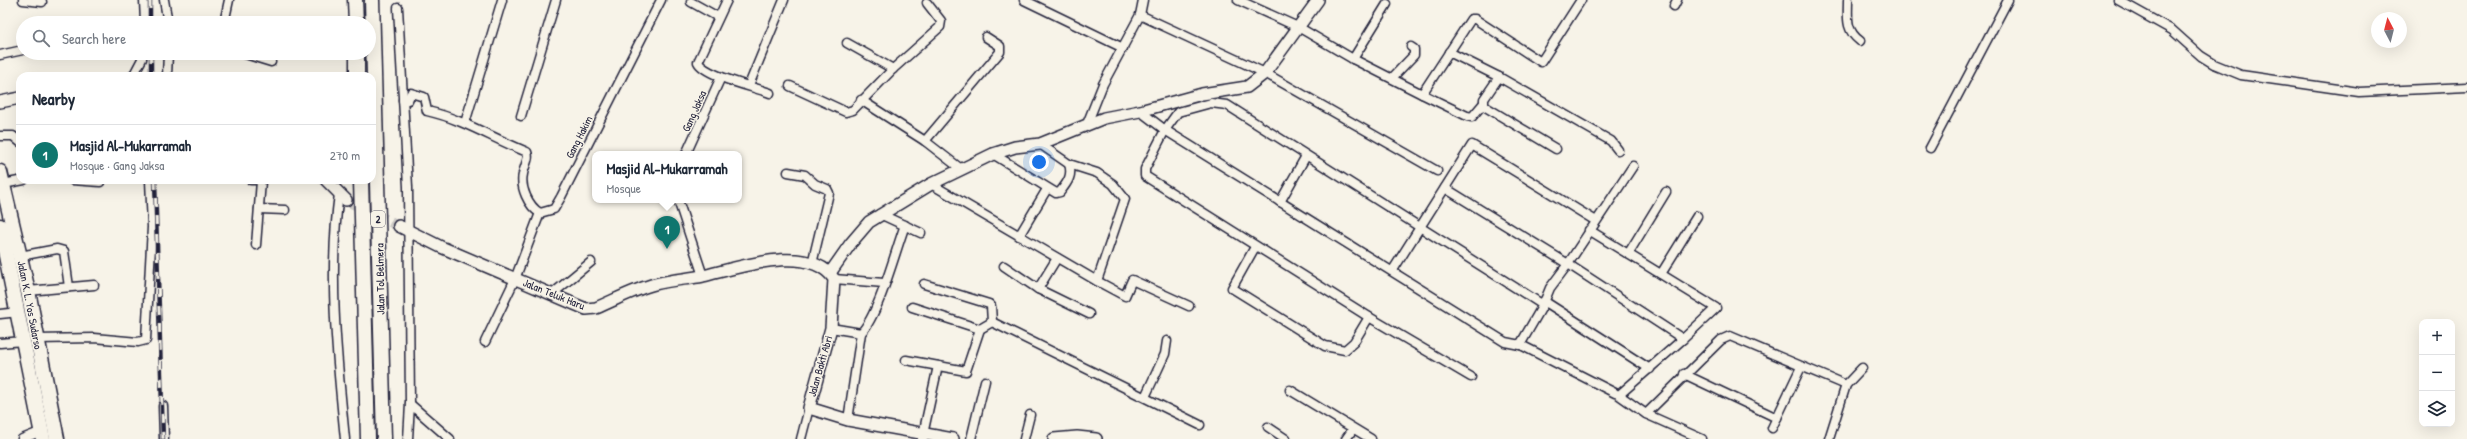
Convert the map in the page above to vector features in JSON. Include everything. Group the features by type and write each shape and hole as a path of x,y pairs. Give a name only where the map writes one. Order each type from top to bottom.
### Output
{"highway":[{"path":"355,0 356,16"},
{"name":"Jalan Tol Belmera","path":"372,0 372,16"},
{"path":"357,60 357,72"},
{"name":"Jalan Tol Belmera","path":"374,60 374,72"},
{"name":"Jalan Tol Belmera","path":"376,146 384,439"},
{"name":"Jalan K. L. Yos Sudarso","path":"2,178 28,291 30,340 43,435"},
{"name":"Jalan Tol Belmera","path":"361,184 368,439"},
{"name":"Jalan K. L. Yos Sudarso","path":"0,226 18,312 30,340 57,439"}],"street":[{"path":"24,0 42,2"},
{"path":"144,0 145,16"},
{"path":"164,0 167,16"},
{"path":"226,16 229,0"},
{"path":"465,123 502,0"},
{"path":"521,116 556,0"},
{"name":"Gang Hakim","path":"540,213 554,209 561,197 661,0"},
{"path":"726,0 698,62 700,66 721,77 770,93"},
{"path":"1024,0 1123,48"},
{"path":"1087,124 1103,84 1140,15 1143,0"},
{"path":"1238,0 1300,28 1353,59 1467,116 1472,116 1483,104 1486,96 1499,77"},
{"path":"884,283 832,276 860,231 880,214 931,184 993,154 1015,147 1040,144 1067,134 1087,124 1202,94 1247,87 1265,73 1300,28 1318,0"},
{"path":"1422,94 1468,21 1475,19 1541,62 1581,0"},
{"path":"1848,0 1848,27 1851,33 1860,41"},
{"path":"1930,148 2008,0"},
{"path":"2118,0 2172,30 2207,60 2242,76 2359,92 2467,87"},
{"path":"749,85 780,1"},
{"path":"691,2 718,17"},
{"path":"790,86 846,112 853,110 861,100 893,69 941,25 927,3"},
{"path":"1353,59 1387,4"},
{"path":"398,8 403,100 404,229 410,404 408,439"},
{"path":"1140,15 1265,73 1437,170"},
{"path":"925,142 1000,52 1000,46 986,37"},
{"path":"847,43 893,69"},
{"path":"1392,78 1414,55 1414,49 1411,47"},
{"path":"0,55 16,52"},
{"path":"1449,52 1499,77 1611,141 1618,150"},
{"path":"135,72 141,60"},
{"path":"166,72 167,60"},
{"path":"265,60 271,62"},
{"name":"Gang Jaksa","path":"687,151 721,77"},
{"path":"403,100 408,100 411,93 424,97 427,111 465,123 488,136 528,152 529,156 522,176 526,195 531,206 540,213 515,279 485,342"},
{"path":"0,102 16,99"},
{"path":"861,100 925,142 961,169"},
{"path":"1471,377 1255,247 1145,176 1145,169 1165,130 1181,110 1211,103 1221,103 1419,228 1650,368"},
{"path":"1483,104 1556,149"},
{"path":"1140,111 1165,130 1393,270 1505,342 1515,345 1519,344 1615,393"},
{"path":"0,136 13,136 16,139"},
{"path":"1040,144 1069,164 1097,173 1113,184 1125,199 1097,281"},
{"path":"1393,270 1472,145 1596,221"},
{"path":"993,154 1053,193 1060,192 1070,176 1069,164"},
{"path":"1280,202 1306,156"},
{"path":"1519,344 1544,303 1550,288 1568,264 1589,230 1633,166"},
{"path":"788,172 805,175 815,184 827,189 829,193 812,264"},
{"path":"2,178 16,179"},
{"path":"0,343 30,340 108,339 138,342 146,340 152,227 150,184"},
{"path":"256,245 261,184"},
{"path":"330,184 342,197 334,251 337,357 345,439"},
{"path":"931,184 1124,296 1132,280 1189,306"},
{"path":"1445,188 1568,264 1684,339"},
{"path":"1019,236 1047,189"},
{"path":"1628,254 1666,192"},
{"path":"679,203 703,276"},
{"path":"259,209 285,210"},
{"path":"880,214 921,233"},
{"path":"1661,274 1697,216"},
{"path":"848,420 861,333 871,319 905,225"},
{"name":"Jalan Teluk Haru","path":"404,229 579,307 596,308 654,284 703,276 768,260 812,264 824,267 832,276"},
{"path":"1589,230 1716,308 1684,339 1619,395 1646,414 1702,439"},
{"path":"1255,247 1232,288 1318,342 1330,348 1345,350 1354,342 1369,317"},
{"path":"20,256 57,249 64,251 69,287"},
{"path":"1038,289 1057,258"},
{"path":"551,295 590,262"},
{"path":"1004,266 1038,289 1089,314"},
{"name":"Jalan Bakti Abri","path":"832,276 831,328 809,408 848,420 922,437 953,439"},
{"path":"28,291 94,284"},
{"path":"924,284 989,304 991,306 992,322"},
{"path":"912,307 980,329"},
{"path":"0,314 18,312"},
{"path":"906,360 963,371 968,368 980,329 992,322"},
{"path":"992,322 1200,425"},
{"path":"831,328 861,333"},
{"path":"1646,414 1684,374 1722,340 1730,336 1846,385"},
{"path":"1145,397 1165,354 1168,340"},
{"path":"922,437 938,366"},
{"path":"1772,428 1801,367"},
{"path":"1828,439 1846,385 1862,368"},
{"path":"1684,374 1777,418"},
{"path":"971,439 985,381"},
{"path":"1290,390 1370,439"},
{"path":"410,404 450,439"},
{"path":"163,406 164,439"},
{"path":"801,439 809,408"},
{"path":"1024,439 1030,416"},
{"path":"1268,427 1286,439"},
{"path":"1346,439 1353,429"},
{"path":"22,439 43,435"},
{"path":"1058,439 1096,439"}],"tunnel":[{"path":"346,200 399,226"}],"railway":[{"path":"150,0 150,16"},
{"path":"151,60 151,72"},
{"path":"155,184 163,439"}],"place":[{"name":"Masjid Al-Mukarramah","path":"667,249"}]}
